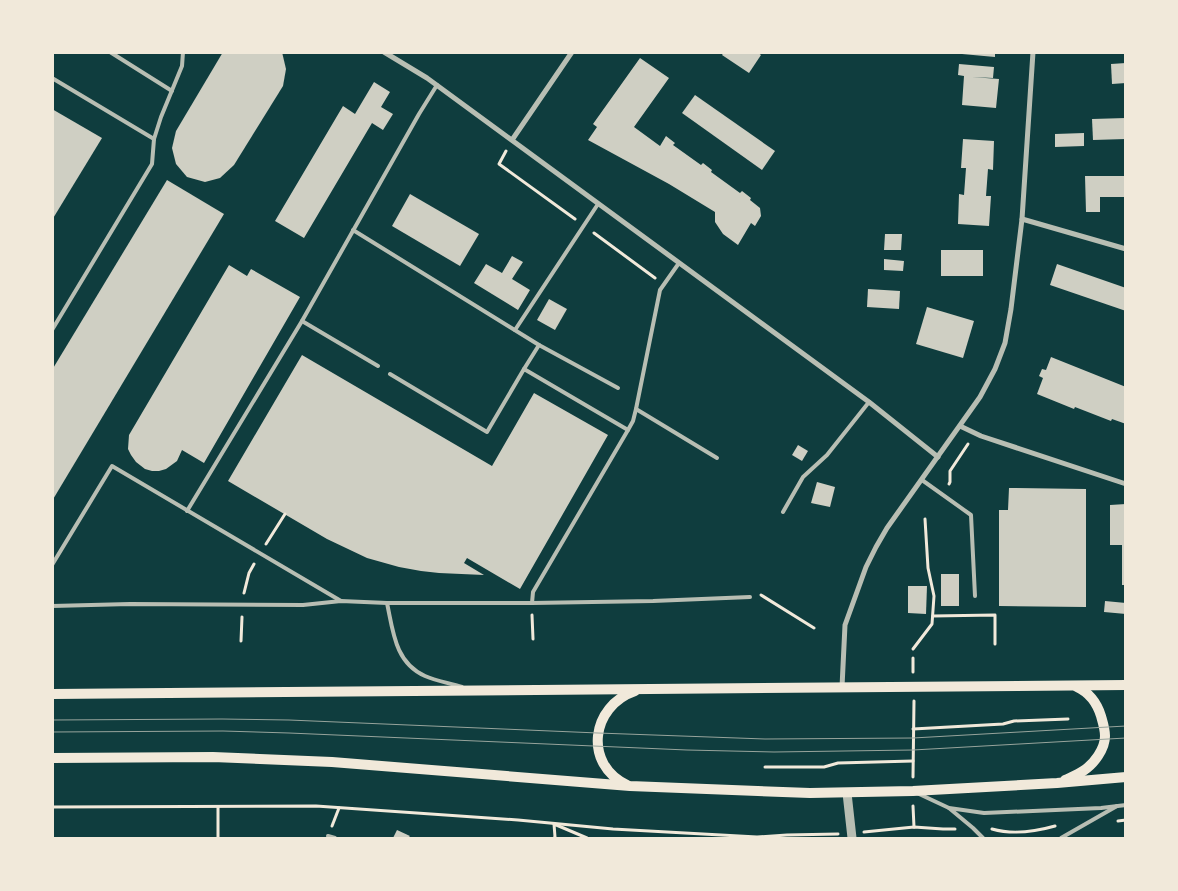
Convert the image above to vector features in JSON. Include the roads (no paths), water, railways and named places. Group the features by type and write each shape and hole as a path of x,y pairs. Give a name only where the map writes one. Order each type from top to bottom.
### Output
{"main road":[{"path":"52,694 1126,685"},
{"path":"1057,783 1084,771 1099,754 1105,739 1104,727 1096,704 1088,694 1075,686"},
{"path":"630,786 608,770 597,746 598,733 601,722 612,705 623,697 641,690"},
{"path":"52,758 212,757 332,762 630,786 810,793 913,791 1126,777"}],"street":[{"path":"384,52 427,78 512,140 869,402 938,457"},
{"path":"512,140 572,52"},
{"path":"842,688 845,625 866,566 887,528 980,397 995,369 1005,344 1022,219 1033,52"},
{"path":"1022,219 1126,249"},
{"path":"960,426 981,436 1126,484"},
{"path":"847,793 852,838"}],"lane":[{"path":"110,52 172,91"},
{"path":"52,330 152,164 154,139 182,66 183,52"},
{"path":"52,78 154,139"},
{"path":"187,510 302,321 419,114 437,86"},
{"path":"514,330 598,204"},
{"path":"353,230 539,345 618,388"},
{"path":"532,603 532,592 633,421 660,290 679,263"},
{"path":"302,321 378,366"},
{"path":"390,374 487,432 539,345"},
{"path":"524,369 628,430"},
{"path":"783,512 803,477 827,455 869,402"},
{"path":"636,409 717,458"},
{"path":"52,565 112,466 342,601"},
{"path":"922,480 972,515 975,596"},
{"path":"52,606 302,605 342,601 387,603 532,603 750,597"},
{"path":"387,603 394,640 406,662 424,676 474,690"},
{"path":"913,791 949,808 983,838"},
{"path":"949,808 984,813 1126,805"},
{"path":"1060,838 1119,806"},
{"path":"328,836 335,838"}],"tram line":[{"path":"52,720 289,720 765,739 913,738 1126,726"},
{"path":"52,732 223,731 774,752 913,750 1126,738"}]}
